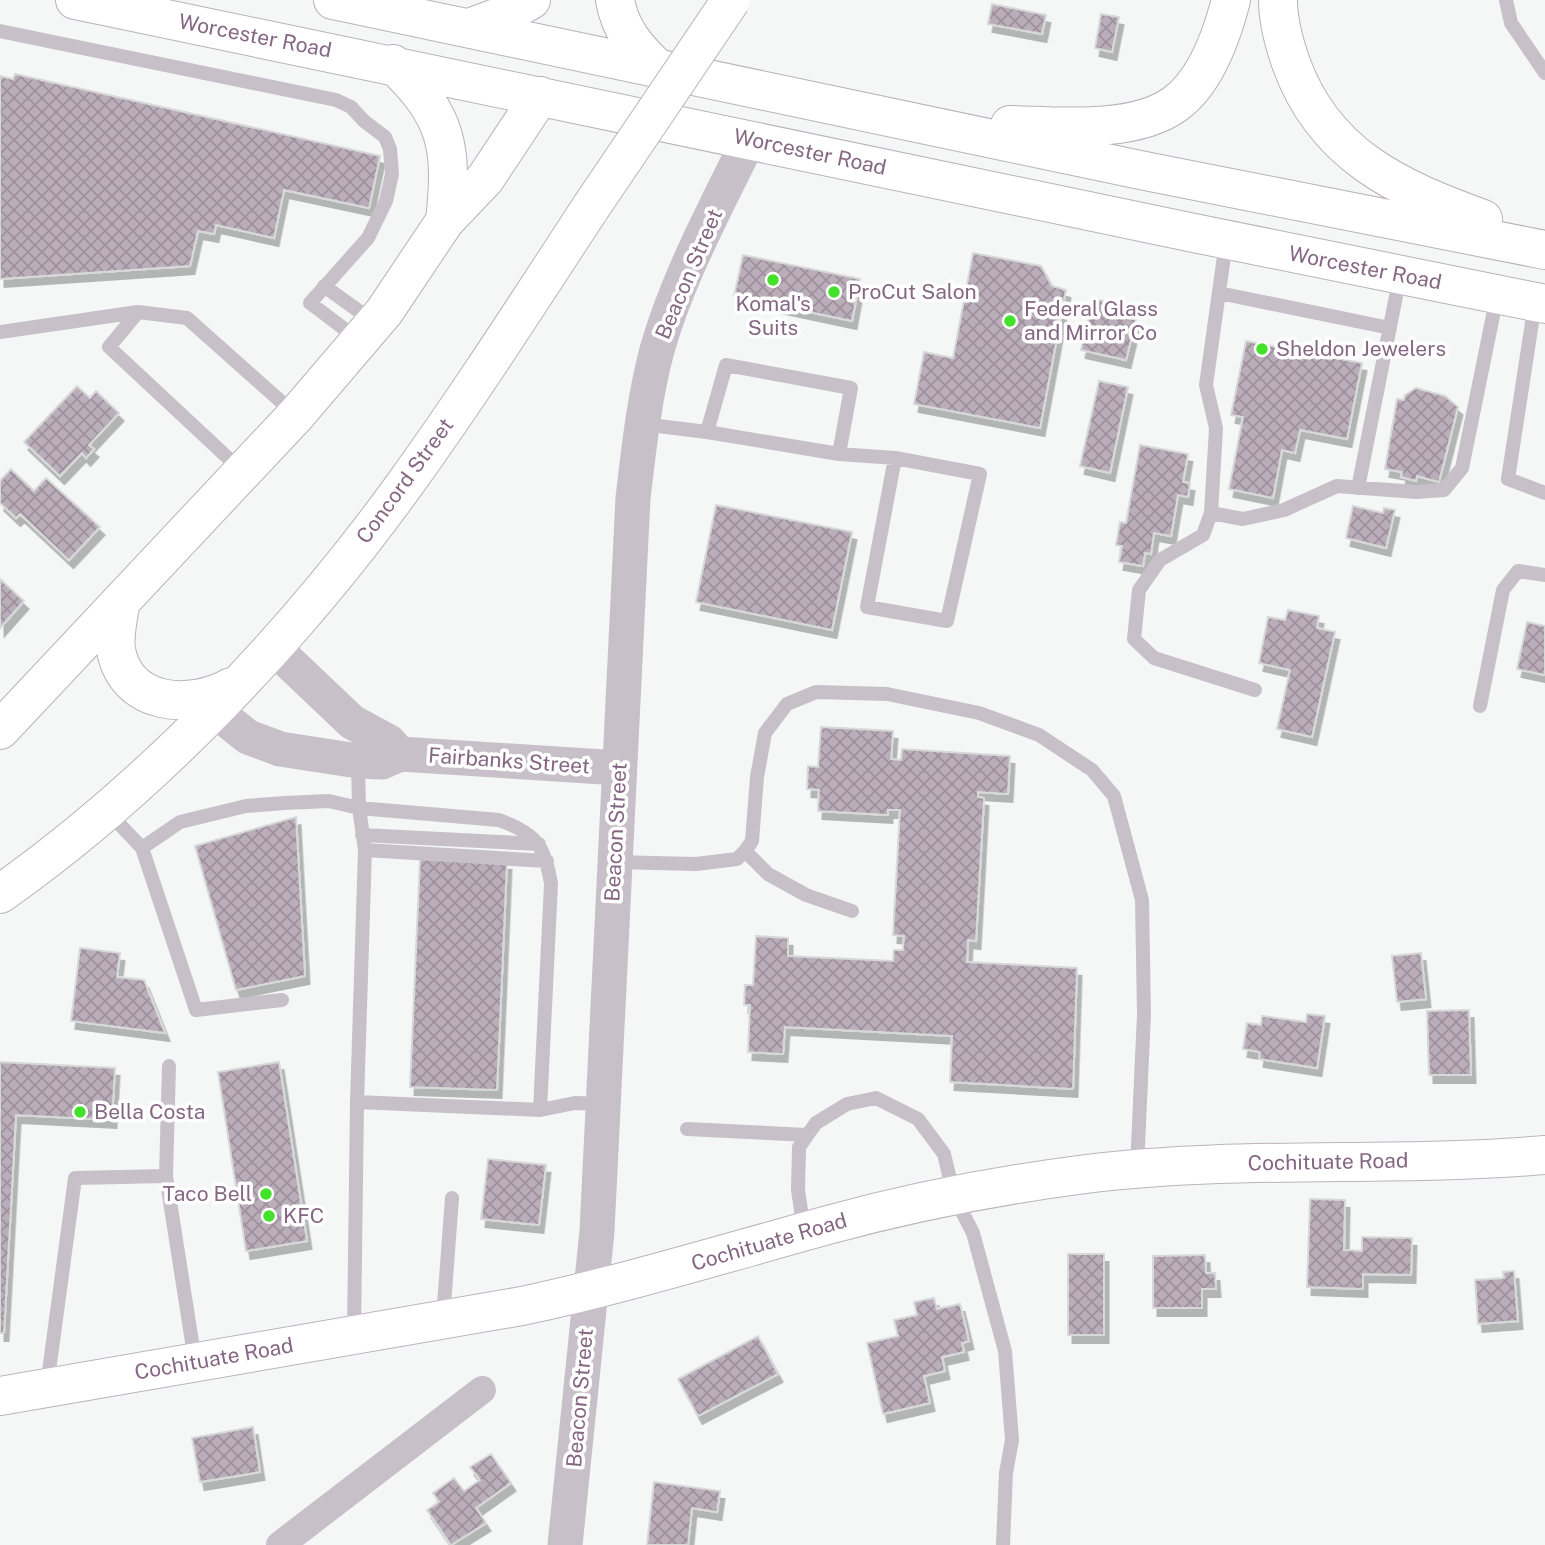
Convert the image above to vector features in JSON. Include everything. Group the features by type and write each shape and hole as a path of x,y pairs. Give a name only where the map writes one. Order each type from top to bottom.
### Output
{"main road":[{"name":"Worcester Road","path":"75,0 393,64 1226,241 1540,303"},
{"path":"333,0 1140,170 1545,250"},
{"path":"469,28 504,15 531,0"},
{"path":"615,0 625,32 638,50 656,67"},
{"name":"Concord Street","path":"0,894 59,852 107,811 226,696 327,582 404,486 731,0"},
{"path":"1278,0 1287,52 1301,91 1322,123 1356,158 1397,183 1444,205 1545,240"},
{"path":"904,121 1065,127 1103,125 1157,113 1175,104 1196,81 1216,43 1224,2"},
{"path":"393,64 422,93 434,111 443,133 448,188 445,221"},
{"path":"0,730 296,415 368,332 418,265 445,221 485,179 540,96"},
{"path":"121,601 116,650 126,676 137,687 163,700 226,696"},
{"name":"Cochituate Road","path":"0,1396 590,1292 887,1210 1088,1174 1241,1163 1545,1155"}],"street":[{"name":"Beacon Street","path":"565,1545 596,1241 633,498 642,424 658,349 673,303 749,139"},
{"name":"Fairbanks Street","path":"272,646 352,722 389,742 400,754"},
{"name":"Fairbanks Street","path":"226,696 237,730 264,745 297,753 358,761 383,762 400,754 619,768"},
{"path":"280,1545 482,1390"}],"lane":[{"path":"1506,0 1511,23 1545,73"},
{"path":"0,31 336,100 351,107 364,121 386,137 392,174 386,201 368,238 310,303 368,332"},
{"path":"1226,241 1206,385 1216,428 1210,513 1203,535 1160,560 1139,590 1134,639 1154,659 1255,690"},
{"path":"1358,488 1400,275"},
{"path":"324,286 368,332"},
{"path":"1219,293 1390,328"},
{"path":"1210,513 1243,519 1284,510 1337,486 1416,492 1444,490 1462,468 1497,294"},
{"path":"1540,303 1508,480 1545,493"},
{"path":"138,312 109,347 243,471"},
{"path":"0,332 138,312 187,317 296,415"},
{"path":"707,432 726,365 851,388 839,454"},
{"path":"642,424 839,454 895,458 979,474 947,621 867,607 895,458"},
{"path":"1480,706 1503,590 1518,571 1545,575"},
{"path":"614,862 696,864 737,859 752,841 757,777 765,733 786,704 816,692 887,694 979,713 1038,735 1092,770 1114,796 1142,900 1144,1014 1137,1170"},
{"path":"354,1335 357,1102 365,850 359,808 358,761"},
{"path":"142,848 180,822 246,806 329,802 359,808 499,820 528,833 539,844 547,861 551,884 540,1110"},
{"path":"107,811 142,848 196,1010 282,1000"},
{"path":"362,835 539,844"},
{"path":"365,850 547,861"},
{"path":"745,852 768,874 806,895 852,912"},
{"path":"169,1066 166,1176 195,1362"},
{"path":"804,1232 798,1190 799,1147 816,1123 847,1104 876,1098 918,1119 944,1154 954,1196 973,1233 1004,1351 1012,1440 1006,1473 1003,1545"},
{"path":"357,1102 540,1110 575,1104 604,1104"},
{"path":"687,1129 807,1135"},
{"path":"46,1388 75,1178 166,1176"},
{"path":"443,1320 452,1198"}],"building":[{"path":"992,4 1046,15 1042,34 988,24"},
{"path":"1101,14 1119,17 1112,52 1095,48"},
{"path":"15,74 380,156 369,208 284,190 274,238 216,225 214,234 198,231 190,266 0,279 0,76 13,79"},
{"name":"Federal Glass and Mirror Co","path":"973,253 1041,266 1052,286 1066,290 1040,428 914,404 924,352 953,358"},
{"path":"743,255 860,279 852,321 734,296"},
{"path":"1099,300 1114,303 1111,313 1136,319 1126,360 1081,350 1091,308 1096,310"},
{"path":"1246,341 1362,363 1347,439 1300,430 1295,453 1282,450 1273,498 1229,489 1243,417 1231,415"},
{"path":"1099,381 1128,387 1110,473 1080,466"},
{"path":"77,386 90,398 96,391 119,413 89,445 94,449 86,458 82,453 60,476 24,442"},
{"path":"1416,388 1445,396 1458,407 1439,482 1417,476 1416,481 1401,477 1402,472 1385,469 1397,399 1404,400 1405,395"},
{"path":"1140,445 1188,454 1183,482 1190,483 1188,497 1178,495 1171,536 1154,533 1151,554 1145,553 1143,566 1119,562 1122,546 1116,545 1120,522 1126,523"},
{"path":"11,469 34,491 46,478 100,527 69,560 20,514 16,518 0,503 0,481"},
{"path":"716,505 852,532 832,630 696,602"},
{"path":"1353,506 1383,513 1384,508 1395,510 1386,548 1346,538"},
{"path":"0,579 24,601 0,628"},
{"path":"1288,610 1319,616 1317,628 1335,632 1312,737 1277,729 1290,670 1259,663 1268,617 1285,620"},
{"path":"1527,622 1545,626 1545,675 1517,669"},
{"path":"821,727 893,731 891,759 901,760 902,749 1010,756 1008,794 978,792 978,797 984,798 976,941 968,940 967,962 1077,968 1073,1089 950,1082 952,1036 785,1027 783,1054 748,1052 750,1005 744,1005 745,985 753,985 756,936 788,938 788,956 893,961 894,950 903,950 904,936 893,935 900,810 888,810 888,815 818,811 819,790 807,789 808,766 818,767"},
{"path":"296,817 305,976 236,990 195,846"},
{"path":"420,859 507,862 497,1090 410,1087"},
{"path":"80,948 120,953 117,977 144,980 165,1033 71,1021"},
{"path":"1421,953 1426,999 1397,1002 1392,956"},
{"path":"1469,1010 1471,1075 1429,1075 1427,1011"},
{"path":"1307,1014 1325,1016 1317,1068 1259,1059 1260,1052 1243,1049 1247,1023 1261,1025 1262,1016 1306,1022"},
{"path":"0,1062 115,1068 112,1120 16,1115 4,1333 0,1333"},
{"path":"279,1062 307,1241 246,1251 218,1072"},
{"path":"488,1159 546,1165 539,1225 481,1219"},
{"path":"1310,1199 1345,1200 1344,1250 1362,1251 1362,1237 1412,1238 1411,1275 1363,1274 1363,1289 1307,1287"},
{"path":"1068,1254 1104,1254 1104,1335 1068,1335"},
{"path":"1205,1255 1206,1273 1215,1273 1216,1289 1202,1289 1202,1308 1153,1308 1153,1256"},
{"path":"1514,1271 1518,1321 1478,1324 1475,1280 1504,1278 1503,1272"},
{"path":"934,1298 937,1309 960,1304 969,1341 962,1343 964,1352 942,1357 945,1371 924,1376 930,1403 883,1414 867,1343 898,1336 894,1320 917,1315 914,1302"},
{"path":"758,1336 778,1374 698,1416 678,1379"},
{"path":"253,1427 260,1472 200,1482 192,1438"},
{"path":"491,1454 511,1483 476,1508 486,1523 451,1545 427,1510 439,1502 433,1493 454,1478 464,1491 480,1480 470,1467"},
{"path":"654,1482 720,1491 717,1512 692,1508 688,1545 647,1545"}],"place":[{"name":"Komal's Suits","path":"773,280"},
{"name":"ProCut Salon","path":"834,292"},
{"name":"Federal Glass and Mirror Co","path":"1010,321"},
{"name":"Sheldon Jewelers","path":"1262,349"},
{"name":"Bella Costa","path":"80,1112"},
{"name":"Taco Bell","path":"266,1194"},
{"name":"KFC","path":"269,1216"}]}
